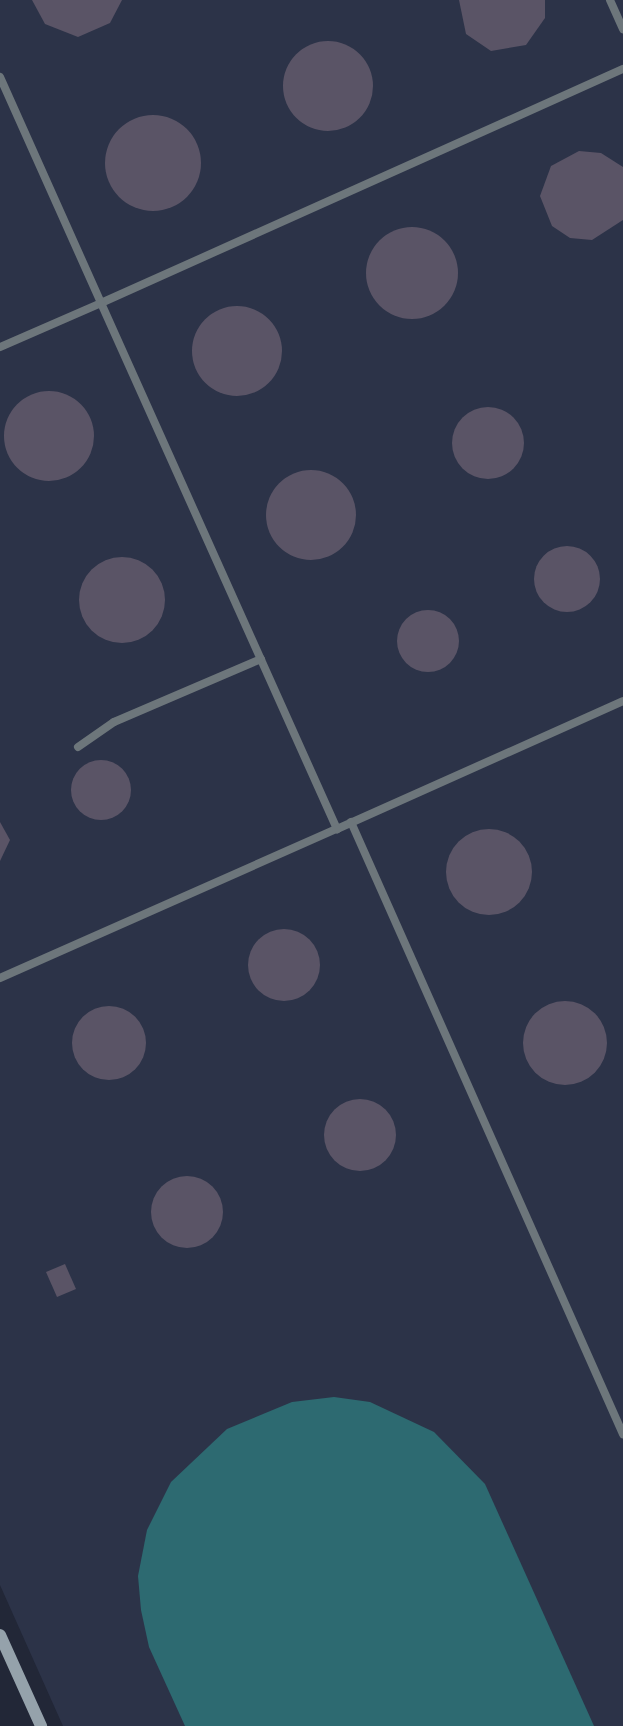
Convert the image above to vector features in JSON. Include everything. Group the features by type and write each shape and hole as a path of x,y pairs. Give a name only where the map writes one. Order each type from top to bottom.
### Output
{"main road":[{"path":"0,1635 41,1726"}],"lane":[{"path":"610,0 623,29"},
{"path":"0,347 623,69"},
{"path":"0,77 337,829"},
{"path":"78,747 114,722 261,659"},
{"path":"0,978 623,701"},
{"path":"351,822 623,1434"}],"shaded area":[{"path":"0,0 623,0 623,1726 63,1726 0,1585"},
{"path":"334,1397 370,1402 434,1432 485,1484 594,1726 185,1726 149,1647 141,1610 138,1576 147,1530 171,1482 227,1429 292,1402"}],"building":[{"path":"32,0 122,0 110,23 78,37 45,24"},
{"path":"459,0 545,0 545,18 526,45 491,51 466,34"},
{"path":"328,41 345,44 360,54 370,69 373,86 370,103 360,118 345,128 328,131 311,128 296,118 286,103 283,86 286,69 296,54 311,44"},
{"path":"153,115 171,119 187,129 197,145 201,163 197,181 187,197 171,207 153,211 135,207 119,197 109,181 105,163 109,145 119,129 135,119"},
{"path":"579,151 601,153 623,167 623,220 592,240 570,238 552,226 540,196 551,166"},
{"path":"412,227 429,231 444,241 454,256 458,273 454,290 444,305 429,315 412,319 395,315 380,305 370,290 366,273 370,256 380,241 395,231"},
{"path":"228,306 246,306 262,313 275,326 282,342 282,360 275,376 262,389 246,396 228,396 212,389 199,376 192,360 192,342 199,326 212,313"},
{"path":"49,391 66,394 81,404 91,419 94,436 91,453 81,468 66,478 49,481 32,478 17,468 7,453 4,436 7,419 17,404 32,394"},
{"path":"488,407 502,410 514,417 521,429 524,443 521,457 514,469 502,476 488,479 474,476 462,469 455,457 452,443 455,429 462,417 474,410"},
{"path":"311,470 328,473 343,483 353,498 356,515 353,532 343,547 328,557 311,560 294,557 279,547 269,532 266,515 269,498 279,483 294,473"},
{"path":"573,546 591,555 598,566 600,579 598,592 591,603 580,610 561,612 543,603 536,592 534,573 543,555 554,548"},
{"path":"114,557 130,557 153,569 162,583 165,600 162,617 153,631 130,643 114,643 98,636 86,624 79,608 79,592 86,576 98,564"},
{"path":"428,610 440,612 450,619 457,629 459,641 457,653 450,663 440,670 428,672 416,670 406,663 399,653 397,641 399,629 406,619 416,612"},
{"path":"95,760 107,760 118,765 126,773 131,790 129,802 118,815 107,820 95,820 84,815 76,807 71,796 71,784 76,773 84,765"},
{"path":"0,822 10,840 0,861"},
{"path":"489,829 513,836 525,848 532,872 525,896 513,908 489,915 465,908 453,896 446,872 453,848 465,836"},
{"path":"284,929 304,935 314,945 320,965 314,985 304,995 284,1001 264,995 254,985 248,965 254,945 264,935"},
{"path":"557,1001 573,1001 589,1008 600,1019 607,1035 604,1059 595,1073 573,1085 557,1085 541,1078 530,1067 523,1051 523,1035 530,1019 541,1008"},
{"path":"109,1006 130,1012 140,1022 146,1043 140,1064 130,1074 109,1080 88,1074 78,1064 72,1043 78,1022 88,1012"},
{"path":"360,1099 380,1105 390,1115 396,1135 390,1155 380,1165 360,1171 340,1165 330,1155 324,1135 330,1115 340,1105"},
{"path":"187,1176 201,1179 213,1186 220,1198 223,1212 220,1226 213,1238 201,1245 187,1248 173,1245 161,1238 154,1226 151,1212 154,1198 161,1186 173,1179"},
{"path":"65,1264 76,1289 57,1297 46,1272"}]}
